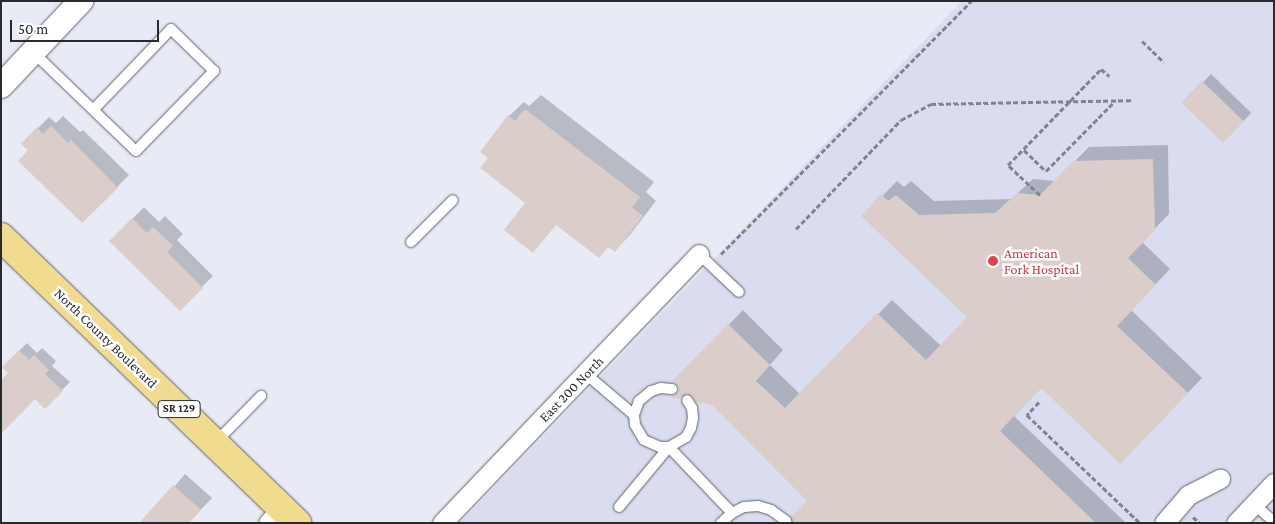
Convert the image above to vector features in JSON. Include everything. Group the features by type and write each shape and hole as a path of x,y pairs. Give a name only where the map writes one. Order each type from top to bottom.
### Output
{"main road":[{"name":"North County Boulevard","path":"1,237 215,443 282,518"}],"street":[{"path":"1,86 81,1"},
{"name":"East 200 North","path":"442,523 699,254"},
{"path":"1164,523 1188,495 1220,479"},
{"path":"1236,523 1274,483"}],"lane":[{"path":"34,53 136,151 214,71 171,29 94,109"},
{"path":"412,242 453,200"},
{"path":"699,254 739,292"},
{"path":"586,374 634,416"},
{"path":"672,389 661,388 644,395 639,400 634,416 635,425 644,440 660,447 669,446 686,437 691,428 692,408 687,400"},
{"path":"215,443 261,396"},
{"path":"619,507 669,446"},
{"path":"669,446 732,513"},
{"path":"1254,504 1274,522"},
{"path":"721,523 732,513 744,507 758,506 771,510 786,521"}],"path":[{"path":"719,257 971,1"},
{"path":"1142,41 1164,62"},
{"path":"1040,195 1008,165 1101,69 1109,76"},
{"path":"1024,150 1046,171 1115,100"},
{"path":"796,229 901,120 930,104 1132,100"},
{"path":"1039,402 1027,414 1140,523"}],"shaded area":[{"name":"American Fork Hospital","path":"962,1 1274,1 1274,521 460,523"}],"building":[{"path":"1202,81 1244,121 1223,143 1181,103"},
{"path":"525,109 640,197 632,207 643,216 615,252 608,247 599,258 556,225 533,253 504,230 525,203 480,168 488,158 480,152 508,115 515,121"},
{"path":"51,126 68,143 71,140 118,188 82,223 18,161 28,150 21,144 37,127 43,134"},
{"path":"1153,159 1155,230 1128,258 1156,285 1117,326 1188,393 1120,464 1041,388 1000,431 1096,523 793,523 791,517 807,501 712,405 696,402 687,393 683,394 680,399 670,397 679,390 678,386 673,382 674,379 728,324 770,365 756,381 785,408 877,313 926,360 967,317 861,216 881,194 888,201 896,195 919,215 995,213 1017,193 1040,195 1073,161"},
{"path":"132,218 147,233 153,227 173,246 167,252 203,288 180,311 109,241"},
{"path":"19,350 29,360 34,355 49,370 45,374 63,391 45,409 35,399 1,434 1,380 8,373 2,367"},
{"path":"173,485 201,510 189,523 139,523"}],"place":[{"name":"American Fork Hospital","path":"993,261"}]}
